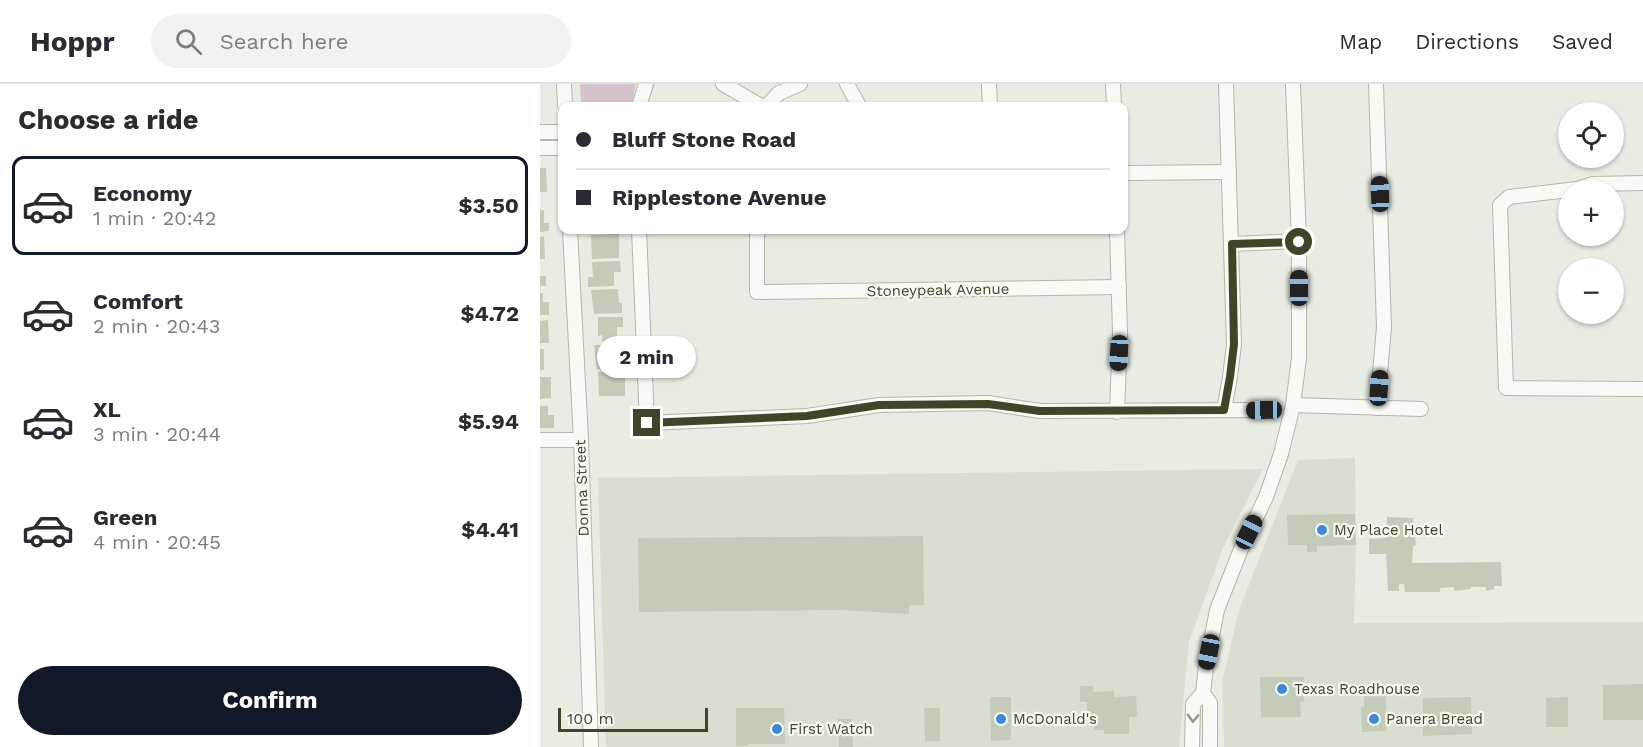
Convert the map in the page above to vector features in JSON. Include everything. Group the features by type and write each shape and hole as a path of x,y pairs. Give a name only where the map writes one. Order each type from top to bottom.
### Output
{"street":[{"path":"564,84 565,102"},
{"path":"640,102 646,84"},
{"path":"723,84 754,102"},
{"path":"771,102 779,93 800,84"},
{"path":"847,84 856,102"},
{"path":"989,84 990,102"},
{"path":"1113,84 1113,102"},
{"path":"1224,410 1234,344 1226,84"},
{"path":"1192,747 1193,704 1203,693 1217,610 1240,549 1266,497 1281,454 1293,405 1299,358 1299,242 1293,84"},
{"path":"1376,84 1384,327 1377,408"},
{"path":"540,132 558,132"},
{"path":"540,148 558,148"},
{"path":"1128,173 1229,172"},
{"path":"1643,183 1593,184 1577,189 1509,197 1500,205 1506,388 1643,389"},
{"name":"Donna Street","path":"570,234 591,747"},
{"path":"639,234 647,423 807,416 879,405 988,404 1040,411 1264,410"},
{"name":"Stoneypeak Avenue","path":"757,234 757,292 1119,287"},
{"path":"1117,234 1120,333 1117,412"},
{"path":"1232,244 1299,242"},
{"path":"1293,405 1422,409"},
{"path":"540,440 580,440"},
{"path":"1203,693 1210,703 1210,747"}],"shaded area":[{"path":"580,84 636,84 632,102 581,102"},
{"path":"1355,458 1354,623 1643,622 1643,747 1224,747 1222,682 1239,610 1298,460"},
{"path":"1263,469 1222,550 1189,642 1179,747 606,747 598,478"}],"building":[{"path":"540,168 546,168 547,192 540,192"},
{"path":"540,210 544,210 544,223 549,223 549,231 540,232"},
{"path":"619,234 619,258 592,259 591,235"},
{"path":"544,236 545,259 540,259 540,237"},
{"path":"620,261 621,272 614,272 614,286 588,287 588,277 593,277 592,262"},
{"path":"540,276 546,276 546,286 540,286"},
{"path":"618,289 622,313 594,314 591,290"},
{"path":"540,293 543,293 543,302 549,302 549,315 540,315"},
{"path":"598,317 623,317 623,327 617,327 617,341 602,341 602,335 598,336"},
{"path":"548,320 549,343 540,343 540,321"},
{"path":"594,345 617,345 617,353 624,353 625,368 597,369"},
{"path":"540,349 544,349 544,370 540,370"},
{"path":"598,372 625,372 625,396 599,396"},
{"path":"540,377 551,377 551,398 540,399"},
{"path":"540,406 548,406 548,415 554,415 554,428 540,428"},
{"name":"My Place Hotel","path":"1355,514 1356,545 1317,546 1317,552 1307,552 1307,545 1288,545 1287,515"},
{"path":"1387,517 1413,518 1416,545 1413,547 1412,563 1501,562 1502,586 1494,586 1494,589 1486,591 1486,587 1470,587 1471,589 1454,591 1454,587 1440,588 1440,592 1405,592 1404,584 1399,584 1399,591 1388,591 1386,554 1369,554 1369,539 1386,538"},
{"path":"923,536 924,605 909,605 909,614 840,610 639,612 638,538"},
{"name":"Texas Roadhouse","path":"1260,677 1304,677 1304,701 1300,702 1301,717 1261,717"},
{"path":"1643,684 1643,720 1603,720 1603,685"},
{"path":"1080,686 1093,686 1093,692 1114,691 1114,697 1136,696 1137,717 1129,717 1129,734 1104,734 1104,730 1094,730 1094,722 1088,722 1087,702 1080,702"},
{"name":"Panera Bread","path":"1386,692 1386,731 1362,732 1361,707 1364,707 1364,693"},
{"name":"McDonald's","path":"990,697 1011,697 1011,740 991,741"},
{"path":"1471,697 1472,734 1423,736 1423,698"},
{"path":"1568,697 1568,727 1546,727 1546,698"},
{"path":"736,708 784,708 785,744 736,746"},
{"path":"924,708 940,708 940,741 925,741"},
{"path":"838,719 852,719 853,747 839,747"}],"place":[{"name":"My Place Hotel","path":"1322,530"},
{"name":"Texas Roadhouse","path":"1282,689"},
{"name":"McDonald's","path":"1001,719"},
{"name":"Panera Bread","path":"1374,719"},
{"name":"First Watch","path":"777,729"}],"route":[{"path":"647,423 807,416 879,405 988,404 1040,411 1224,410 1234,344 1232,244 1299,242"}]}
